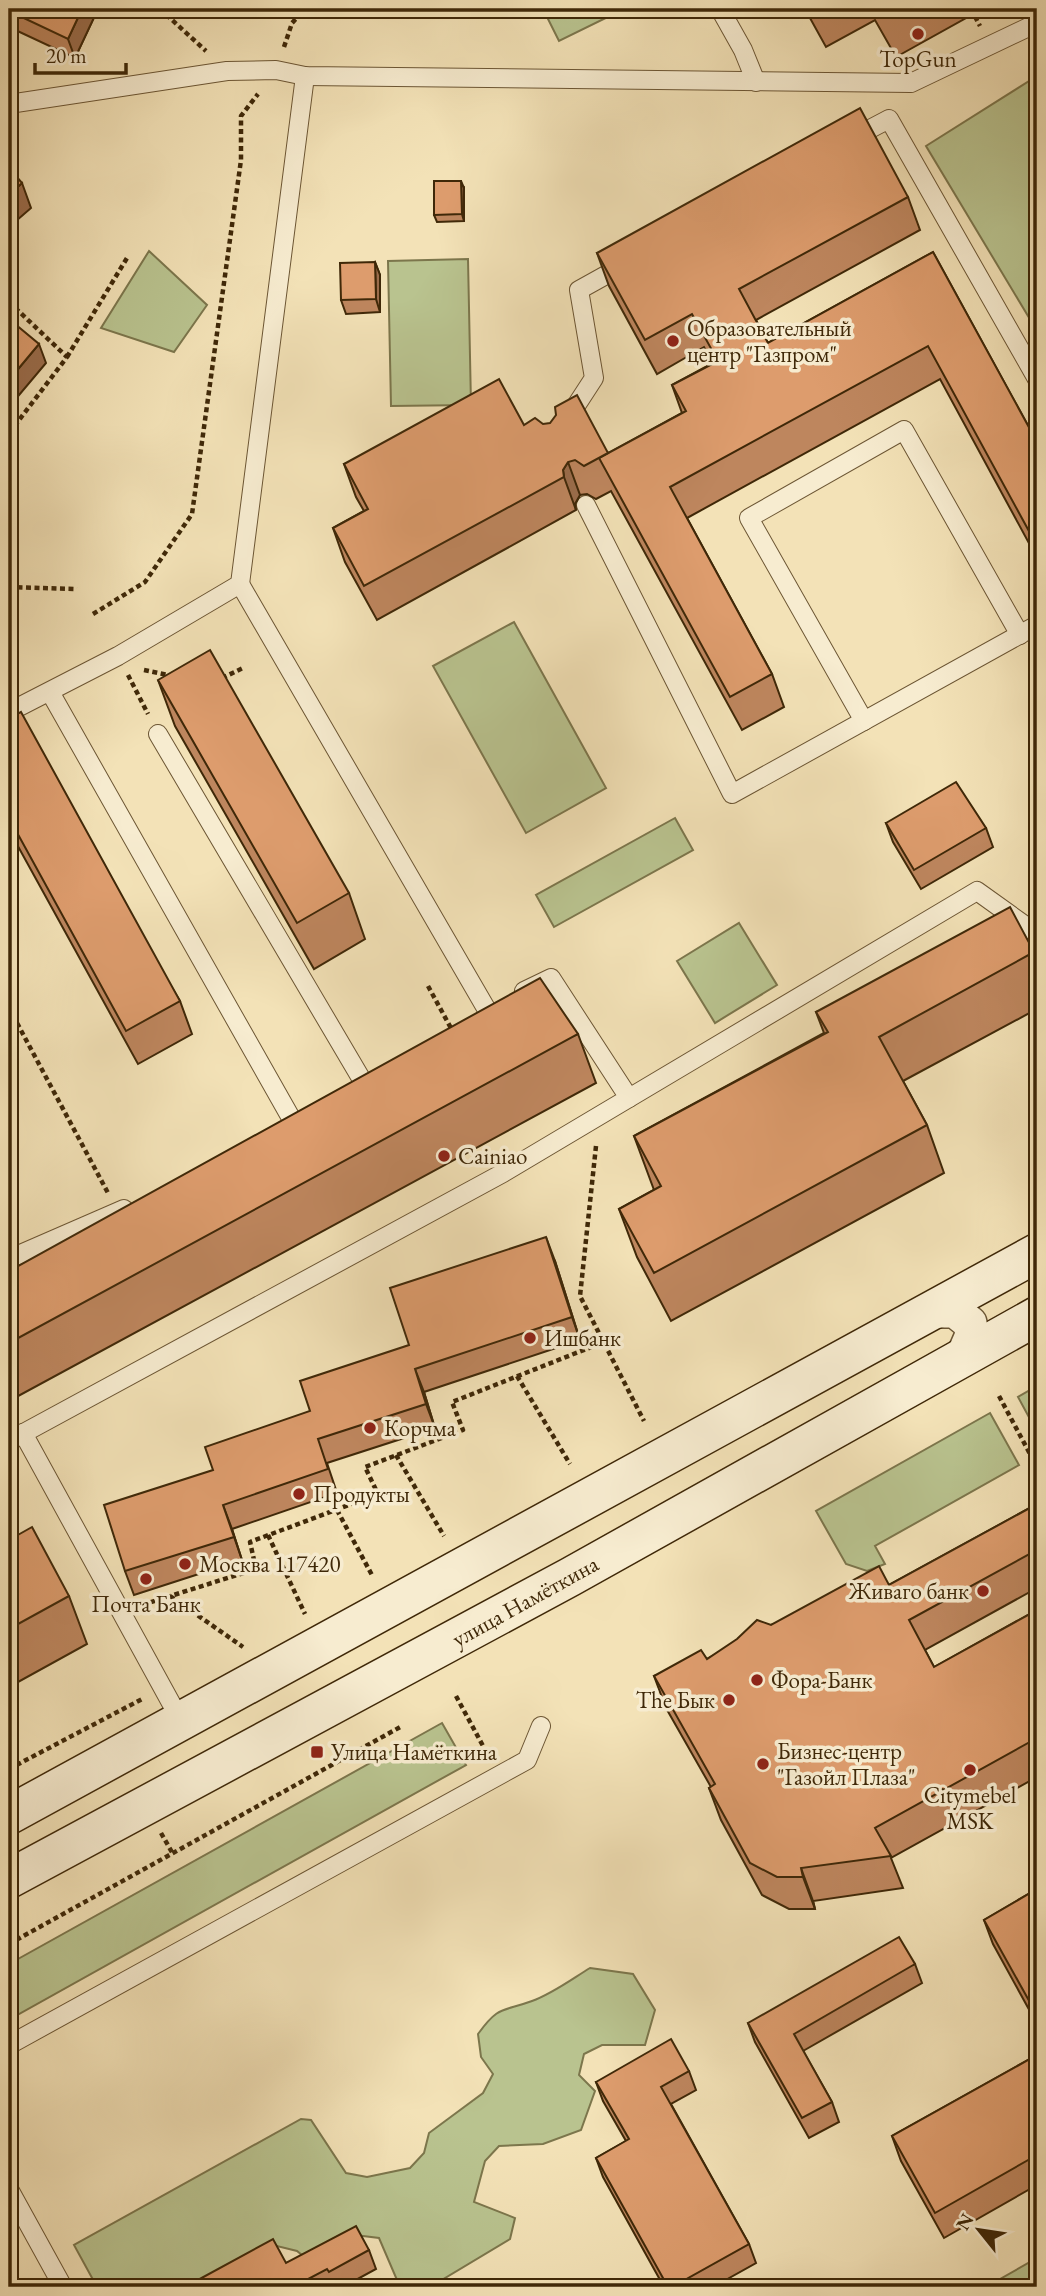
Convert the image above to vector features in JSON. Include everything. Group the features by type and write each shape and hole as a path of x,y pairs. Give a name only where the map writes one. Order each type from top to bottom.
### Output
{"main road":[{"path":"9,1815 182,1723 1037,1253"},
{"name":"улица Намёткина","path":"9,1879 570,1577 1037,1316"}],"street":[{"path":"933,1311 955,1311 970,1323 972,1335 962,1358"}],"lane":[{"path":"720,9 743,50 755,82"},
{"path":"9,104 227,71 276,70 305,76 911,83 1037,23"},
{"path":"305,76 240,584 488,1010"},
{"path":"841,145 889,119 1037,379"},
{"path":"560,429 594,378 579,290 639,257"},
{"path":"864,721 749,518 904,430 1020,635"},
{"path":"586,505 733,794 1037,625"},
{"path":"9,712 120,661 240,584"},
{"path":"50,692 291,1118"},
{"path":"158,734 362,1080"},
{"path":"182,1723 121,1612 16,1437 599,1117 977,891 1037,934"},
{"path":"452,1030 551,978 629,1098"},
{"path":"9,1259 118,1213 141,1200"},
{"path":"9,2045 527,1760 541,1726"},
{"path":"9,2189 63,2287"}],"path":[{"path":"160,9 227,71"},
{"path":"276,70 292,23 305,9"},
{"path":"93,614 145,582 192,513 241,160 241,116"},
{"path":"9,450 16,440 13,428 67,357 127,258"},
{"path":"9,302 67,357"},
{"path":"9,587 77,589"},
{"path":"120,661 185,679"},
{"path":"120,661 158,734"},
{"path":"211,684 243,668"},
{"path":"428,986 452,1030"},
{"path":"9,1008 118,1213"},
{"path":"599,1117 580,1296 644,1421"},
{"path":"121,1612 256,1569 250,1542 378,1494 365,1467 463,1430 452,1402 604,1342"},
{"path":"517,1376 570,1464"},
{"path":"999,1396 1037,1467"},
{"path":"396,1455 444,1536"},
{"path":"337,1510 373,1577"},
{"path":"268,1535 305,1614"},
{"path":"170,1596 243,1647"},
{"path":"9,1769 163,1688"},
{"path":"456,1696 499,1775"},
{"path":"9,1944 402,1726"},
{"path":"9,2270 18,2287"}],"green space":[{"path":"543,9 624,9 559,41"},
{"path":"1037,76 1037,331 926,146"},
{"path":"149,251 207,305 174,352 101,328"},
{"path":"468,259 471,405 391,406 388,261"},
{"path":"514,622 606,788 526,833 433,666"},
{"path":"675,818 693,850 554,927 536,895"},
{"path":"739,923 777,985 715,1023 677,961"},
{"path":"1037,1386 1037,1432 1018,1397"},
{"path":"990,1413 1019,1465 875,1546 885,1564 867,1571 846,1564 816,1511"},
{"path":"442,1723 466,1765 19,2014 9,2016 9,1964"},
{"path":"590,1968 633,1974 655,2010 645,2045 602,2045 584,2054 579,2075 595,2091 581,2130 543,2144 499,2146 485,2161 474,2202 515,2218 510,2239 440,2281 400,2287 379,2238 355,2235 314,2265 297,2251 277,2246 196,2287 97,2287 74,2245 301,2119 311,2120 346,2173 367,2177 410,2168 424,2153 429,2133 483,2093 493,2074 481,2057 478,2034 491,2018 502,2011 547,1994"},
{"path":"1037,2258 1037,2282 1027,2287 986,2287"}],"building":[{"path":"9,9 82,9 68,39"},
{"path":"860,108 908,197 739,289 768,343 933,252 1037,442 1037,528 1030,533 928,346 670,487 772,674 730,697 599,458 686,411 672,385 718,361 692,314 645,340 597,253"},
{"path":"9,168 22,183 9,195"},
{"path":"434,181 461,181 462,214 434,215"},
{"path":"375,262 376,299 341,300 340,263"},
{"path":"9,319 39,344 9,380"},
{"path":"499,379 524,425 535,418 543,424 550,423 556,415 555,407 577,395 608,453 584,466 575,460 568,462 563,470 564,477 364,586 333,528 368,509 344,464"},
{"path":"210,650 349,893 297,923 158,680"},
{"path":"21,712 180,1001 126,1031 9,818 9,719"},
{"path":"956,782 986,828 914,870 886,823"},
{"path":"1010,907 1034,952 879,1037 927,1125 654,1273 619,1209 661,1186 634,1136 828,1032 816,1012"},
{"path":"540,978 578,1034 9,1343 9,1271"},
{"path":"546,1237 572,1317 415,1369 426,1404 318,1439 328,1469 223,1505 234,1537 125,1571 104,1505 213,1470 205,1447 310,1411 300,1381 409,1345 390,1288"},
{"path":"1037,1504 1037,1550 909,1620 934,1667 1037,1610 1037,1738 875,1828 891,1856 801,1868 803,1877 777,1877 750,1863 709,1788 715,1784 654,1676 701,1650 707,1659 737,1639 757,1620 771,1625 879,1566 889,1585"},
{"path":"32,1527 69,1596 9,1629 9,1540"},
{"path":"1037,1889 1037,2015 984,1920"},
{"path":"899,1937 915,1964 794,2034 832,2102 802,2118 748,2023"},
{"path":"671,2039 689,2071 661,2087 749,2244 668,2287 596,2158 629,2139 596,2082"},
{"path":"1037,2055 1037,2155 935,2213 892,2136"},
{"path":"356,2226 369,2250 329,2272 327,2269 293,2287 185,2287 273,2239 286,2263"}],"place":[{"name":"TopGun","path":"918,34"},
{"name":"Образовательный центр \"Газпром\"","path":"673,341"},
{"name":"Cainiao","path":"444,1156"},
{"name":"Ишбанк","path":"530,1338"},
{"name":"Корчма","path":"370,1428"},
{"name":"Продукты","path":"299,1494"},
{"name":"Москва 117420","path":"185,1564"},
{"name":"Почта Банк","path":"146,1579"},
{"name":"Живаго банк","path":"983,1591"},
{"name":"Фора-Банк","path":"757,1680"},
{"name":"The Бык","path":"729,1700"},
{"name":"Улица Намёткина","path":"317,1752"},
{"name":"Бизнес-центр \"Газойл Плаза\"","path":"763,1764"},
{"name":"Citymebel MSK","path":"970,1770"}]}
